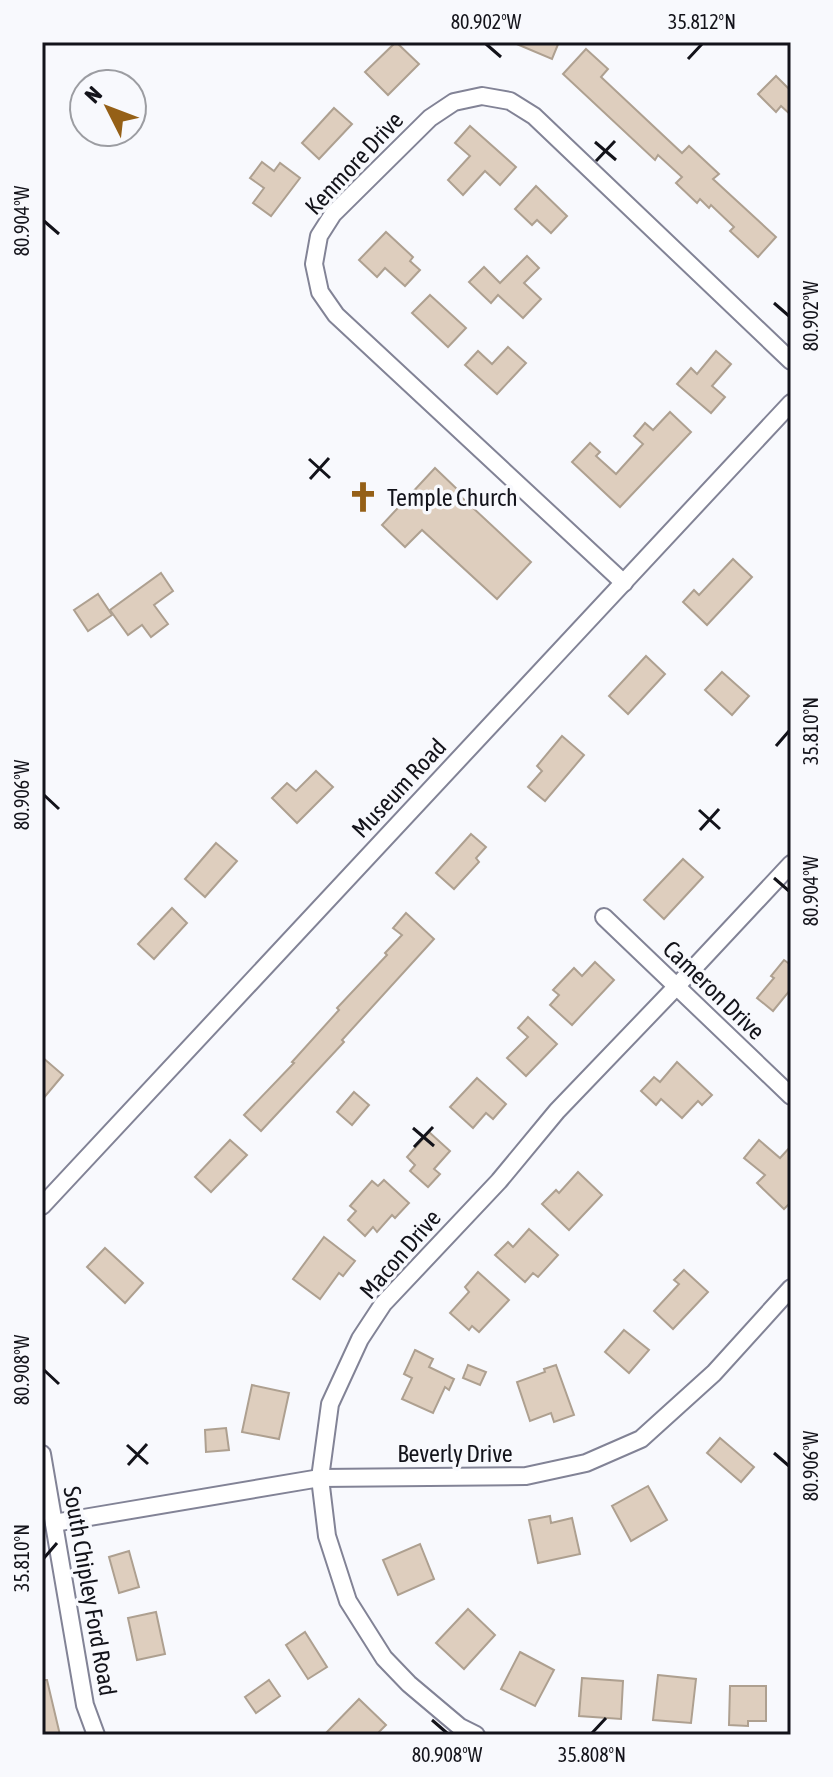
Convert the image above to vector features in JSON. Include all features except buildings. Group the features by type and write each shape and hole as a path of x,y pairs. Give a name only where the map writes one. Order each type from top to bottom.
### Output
{"street":[{"name":"Kenmore Drive","path":"624,583 336,315 320,292 314,264 319,236 333,214 430,118 454,102 482,96 510,101 534,116 791,361"},
{"name":"Museum Road","path":"42,1206 791,403"},
{"name":"Macon Drive","path":"476,1735 460,1727 392,1667 348,1601 327,1536 320,1478 330,1404 360,1339 383,1304 499,1181 557,1111 791,864"},
{"name":"Cameron Drive","path":"604,917 791,1096"},
{"name":"Beverly Drive","path":"54,1523 320,1478 526,1476 586,1463 641,1439 714,1373 791,1288"},
{"name":"South Chipley Ford Road","path":"42,1454 85,1705 96,1735"}],"place":[{"name":"Temple Church","path":"363,497"}]}
